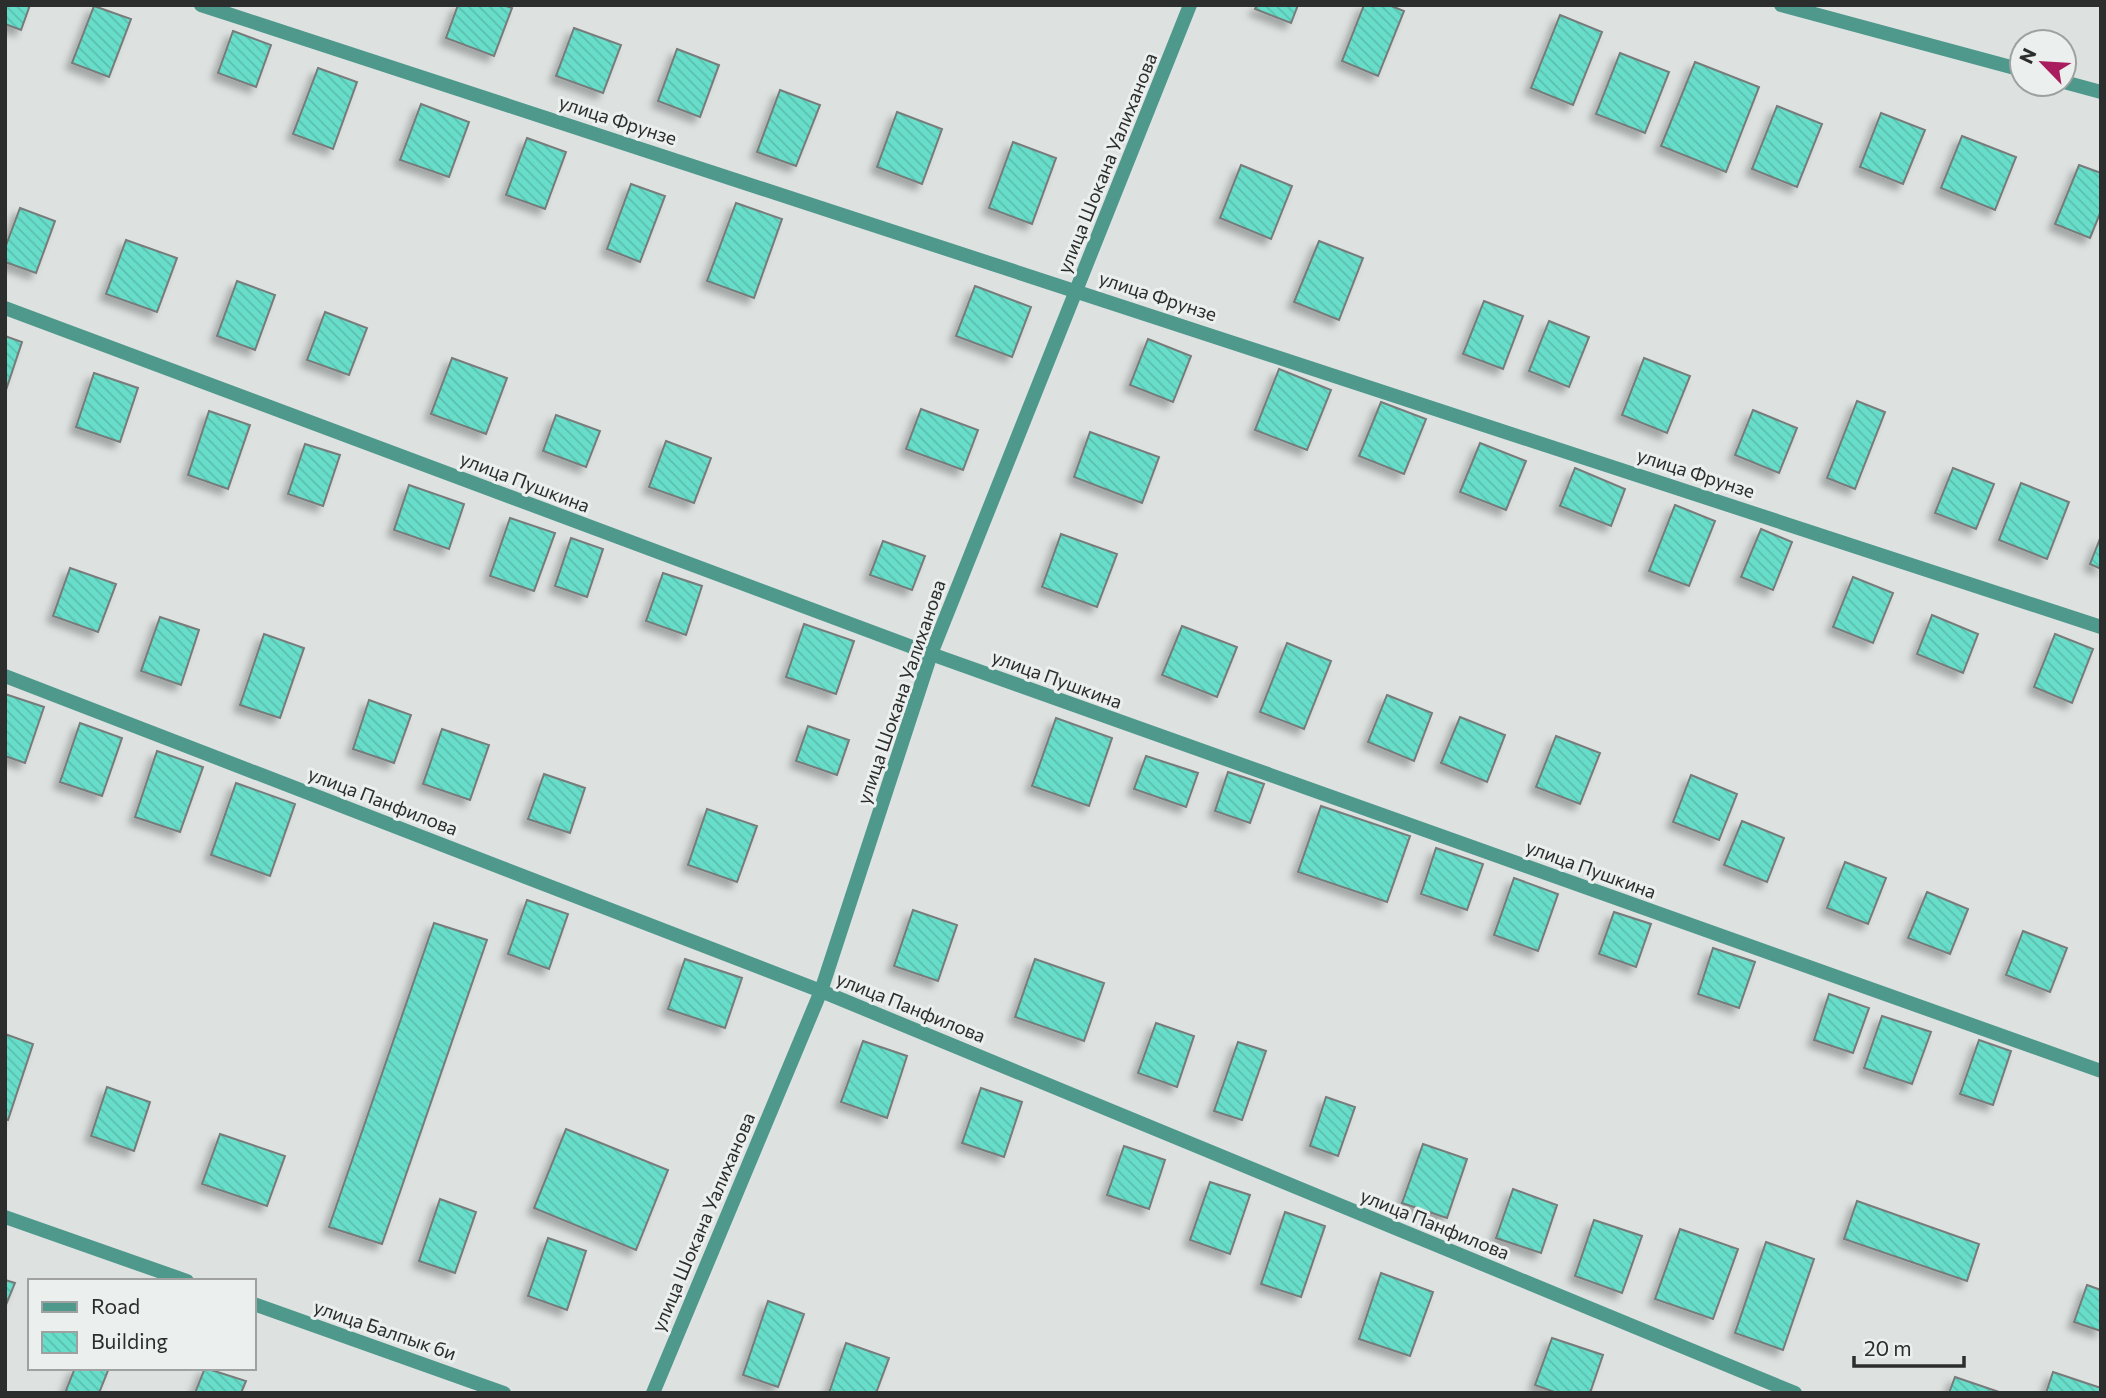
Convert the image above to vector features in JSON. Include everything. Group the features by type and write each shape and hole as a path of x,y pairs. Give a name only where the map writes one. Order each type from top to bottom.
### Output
{"street":[{"name":"улица Фрунзе","path":"201,5 2101,627"},
{"name":"улица Шокана Уалиханова","path":"653,1393 821,991 931,654 1190,5"},
{"path":"1781,5 2008,66"},
{"path":"2078,86 2101,92"},
{"name":"улица Пушкина","path":"5,308 931,654 2101,1071"},
{"name":"улица Панфилова","path":"5,676 821,991 1795,1393"},
{"path":"5,1217 181,1279"},
{"name":"улица Балпык би","path":"256,1305 504,1393"}],"building":[{"path":"5,5 30,5 21,30 5,24"},
{"path":"458,5 503,5 512,8 494,56 446,38"},
{"path":"1257,5 1298,5 1291,23 1255,9"},
{"path":"1364,5 1389,5 1404,11 1378,76 1342,61"},
{"path":"94,6 131,19 109,77 72,63"},
{"path":"1560,15 1602,32 1573,105 1531,88"},
{"path":"574,28 621,45 603,93 556,76"},
{"path":"233,31 271,45 256,87 218,73"},
{"path":"677,49 719,65 700,117 658,101"},
{"path":"1620,53 1669,72 1645,133 1596,114"},
{"path":"1695,62 1759,87 1726,172 1661,146"},
{"path":"318,68 357,82 333,149 293,134"},
{"path":"780,90 820,105 796,166 757,152"},
{"path":"421,104 469,122 449,177 400,160"},
{"path":"1777,106 1822,124 1797,187 1752,169"},
{"path":"897,112 942,129 922,184 877,167"},
{"path":"1881,113 1925,130 1903,184 1860,167"},
{"path":"1962,136 2016,157 1995,210 1941,188"},
{"path":"527,138 566,152 545,209 506,195"},
{"path":"1013,142 1056,158 1032,224 989,208"},
{"path":"1241,165 1292,186 1271,239 1220,218"},
{"path":"2079,165 2101,173 2101,211 2090,238 2055,224"},
{"path":"631,184 665,196 640,262 607,249"},
{"path":"736,203 782,219 754,298 707,281"},
{"path":"20,208 55,221 36,273 5,262 5,248"},
{"path":"126,240 177,258 157,312 106,294"},
{"path":"1319,241 1363,258 1339,320 1294,302"},
{"path":"237,281 275,295 255,350 217,336"},
{"path":"975,286 1031,307 1012,357 956,336"},
{"path":"1484,301 1523,316 1503,369 1463,354"},
{"path":"325,312 367,328 349,375 307,360"},
{"path":"1549,321 1589,337 1569,387 1529,371"},
{"path":"5,336 22,342 5,393"},
{"path":"1148,339 1191,356 1173,402 1130,385"},
{"path":"452,358 507,378 486,434 431,414"},
{"path":"1644,358 1690,376 1667,433 1622,415"},
{"path":"1279,369 1331,390 1307,450 1255,430"},
{"path":"94,373 138,388 120,442 76,427"},
{"path":"1857,401 1885,412 1855,489 1827,478"},
{"path":"1381,402 1426,419 1404,474 1359,456"},
{"path":"921,409 978,430 963,470 906,449"},
{"path":"1753,410 1797,428 1779,473 1735,455"},
{"path":"209,411 250,425 228,489 188,475"},
{"path":"556,415 600,431 586,467 543,451"},
{"path":"1090,432 1159,457 1142,503 1074,477"},
{"path":"666,441 711,458 694,503 649,487"},
{"path":"1480,443 1526,461 1506,510 1460,492"},
{"path":"305,444 340,455 323,506 288,494"},
{"path":"1575,468 1625,489 1611,526 1560,506"},
{"path":"1953,468 1994,484 1976,529 1935,513"},
{"path":"2021,483 2069,502 2047,559 1999,540"},
{"path":"409,485 464,504 449,549 394,530"},
{"path":"1675,505 1715,521 1689,586 1649,571"},
{"path":"510,518 555,533 534,591 490,576"},
{"path":"1761,529 1792,542 1773,590 1741,577"},
{"path":"1061,534 1117,554 1097,607 1042,587"},
{"path":"2101,536 2101,569 2090,564"},
{"path":"571,538 603,549 587,597 555,586"},
{"path":"883,541 925,556 912,590 870,575"},
{"path":"70,568 116,584 98,632 53,616"},
{"path":"663,573 702,586 686,635 646,621"},
{"path":"1853,577 1893,593 1873,643 1833,627"},
{"path":"1932,615 1978,634 1963,673 1917,654"},
{"path":"160,617 199,630 181,685 141,671"},
{"path":"804,624 854,641 836,694 786,677"},
{"path":"1182,626 1237,647 1217,697 1162,675"},
{"path":"264,634 304,648 280,718 240,705"},
{"path":"2055,634 2093,649 2072,703 2034,687"},
{"path":"1287,643 1331,661 1304,729 1260,712"},
{"path":"5,694 44,707 25,763 5,756"},
{"path":"1387,695 1432,713 1414,761 1368,742"},
{"path":"369,700 411,715 394,763 353,749"},
{"path":"1460,717 1505,735 1487,782 1441,763"},
{"path":"1056,718 1112,738 1089,806 1032,786"},
{"path":"80,723 122,738 102,796 60,782"},
{"path":"808,726 849,740 837,775 796,761"},
{"path":"442,729 489,745 470,800 423,784"},
{"path":"1556,736 1600,753 1580,804 1536,787"},
{"path":"157,751 203,767 180,832 135,817"},
{"path":"1146,756 1198,773 1186,807 1134,789"},
{"path":"1228,772 1264,784 1250,823 1215,811"},
{"path":"544,774 585,788 570,833 528,819"},
{"path":"1691,775 1737,794 1719,840 1673,822"},
{"path":"236,783 295,804 270,876 211,855"},
{"path":"1321,806 1410,836 1387,902 1298,872"},
{"path":"707,809 757,826 737,882 688,865"},
{"path":"1742,821 1784,838 1767,882 1724,865"},
{"path":"1436,848 1483,864 1467,910 1421,894"},
{"path":"1845,862 1886,878 1868,924 1827,908"},
{"path":"1514,878 1558,894 1538,951 1494,935"},
{"path":"1927,892 1968,909 1950,954 1908,938"},
{"path":"527,900 568,914 549,969 508,954"},
{"path":"913,910 957,925 938,981 894,966"},
{"path":"1614,912 1651,924 1636,967 1599,954"},
{"path":"434,923 487,940 382,1244 329,1227"},
{"path":"2023,931 2067,948 2050,992 2006,975"},
{"path":"1713,948 1755,962 1739,1008 1698,994"},
{"path":"685,959 742,978 725,1028 668,1009"},
{"path":"1035,959 1104,983 1084,1041 1015,1017"},
{"path":"1829,994 1869,1008 1853,1053 1814,1040"},
{"path":"1882,1016 1931,1032 1912,1084 1864,1068"},
{"path":"1156,1023 1194,1036 1177,1087 1138,1073"},
{"path":"5,1034 33,1044 8,1120 5,1119"},
{"path":"1979,1040 2011,1051 1993,1105 1960,1094"},
{"path":"863,1041 907,1056 887,1118 841,1102"},
{"path":"1238,1042 1266,1051 1242,1120 1214,1111"},
{"path":"107,1087 150,1102 134,1151 91,1136"},
{"path":"981,1088 1022,1102 1004,1157 962,1143"},
{"path":"1326,1097 1355,1107 1338,1156 1310,1146"},
{"path":"566,1129 668,1170 636,1250 534,1208"},
{"path":"220,1134 285,1156 267,1206 202,1184"},
{"path":"1423,1144 1467,1159 1447,1218 1402,1203"},
{"path":"1124,1146 1165,1160 1149,1209 1107,1195"},
{"path":"1210,1182 1250,1195 1230,1254 1190,1240"},
{"path":"1513,1189 1557,1205 1541,1253 1496,1238"},
{"path":"440,1199 476,1212 455,1273 419,1261"},
{"path":"1857,1201 1979,1244 1967,1281 1844,1239"},
{"path":"1285,1212 1325,1226 1301,1297 1261,1284"},
{"path":"1594,1220 1642,1236 1622,1293 1575,1276"},
{"path":"1680,1229 1738,1249 1713,1319 1655,1299"},
{"path":"548,1238 586,1251 567,1310 528,1296"},
{"path":"1766,1242 1814,1259 1783,1350 1735,1333"},
{"path":"1381,1273 1433,1292 1410,1356 1359,1339"},
{"path":"5,1280 15,1283 5,1307"},
{"path":"2087,1285 2101,1290 2101,1331 2074,1322"},
{"path":"768,1301 804,1314 778,1387 743,1375"},
{"path":"1552,1338 1603,1355 1590,1393 1557,1393 1535,1385"},
{"path":"846,1343 889,1358 876,1393 829,1393"},
{"path":"74,1370 108,1370 99,1393 65,1393"},
{"path":"204,1370 246,1381 241,1393 195,1393"},
{"path":"2053,1372 2101,1388 2101,1393 2046,1393"},
{"path":"1955,1377 2002,1393 1949,1393"}]}
